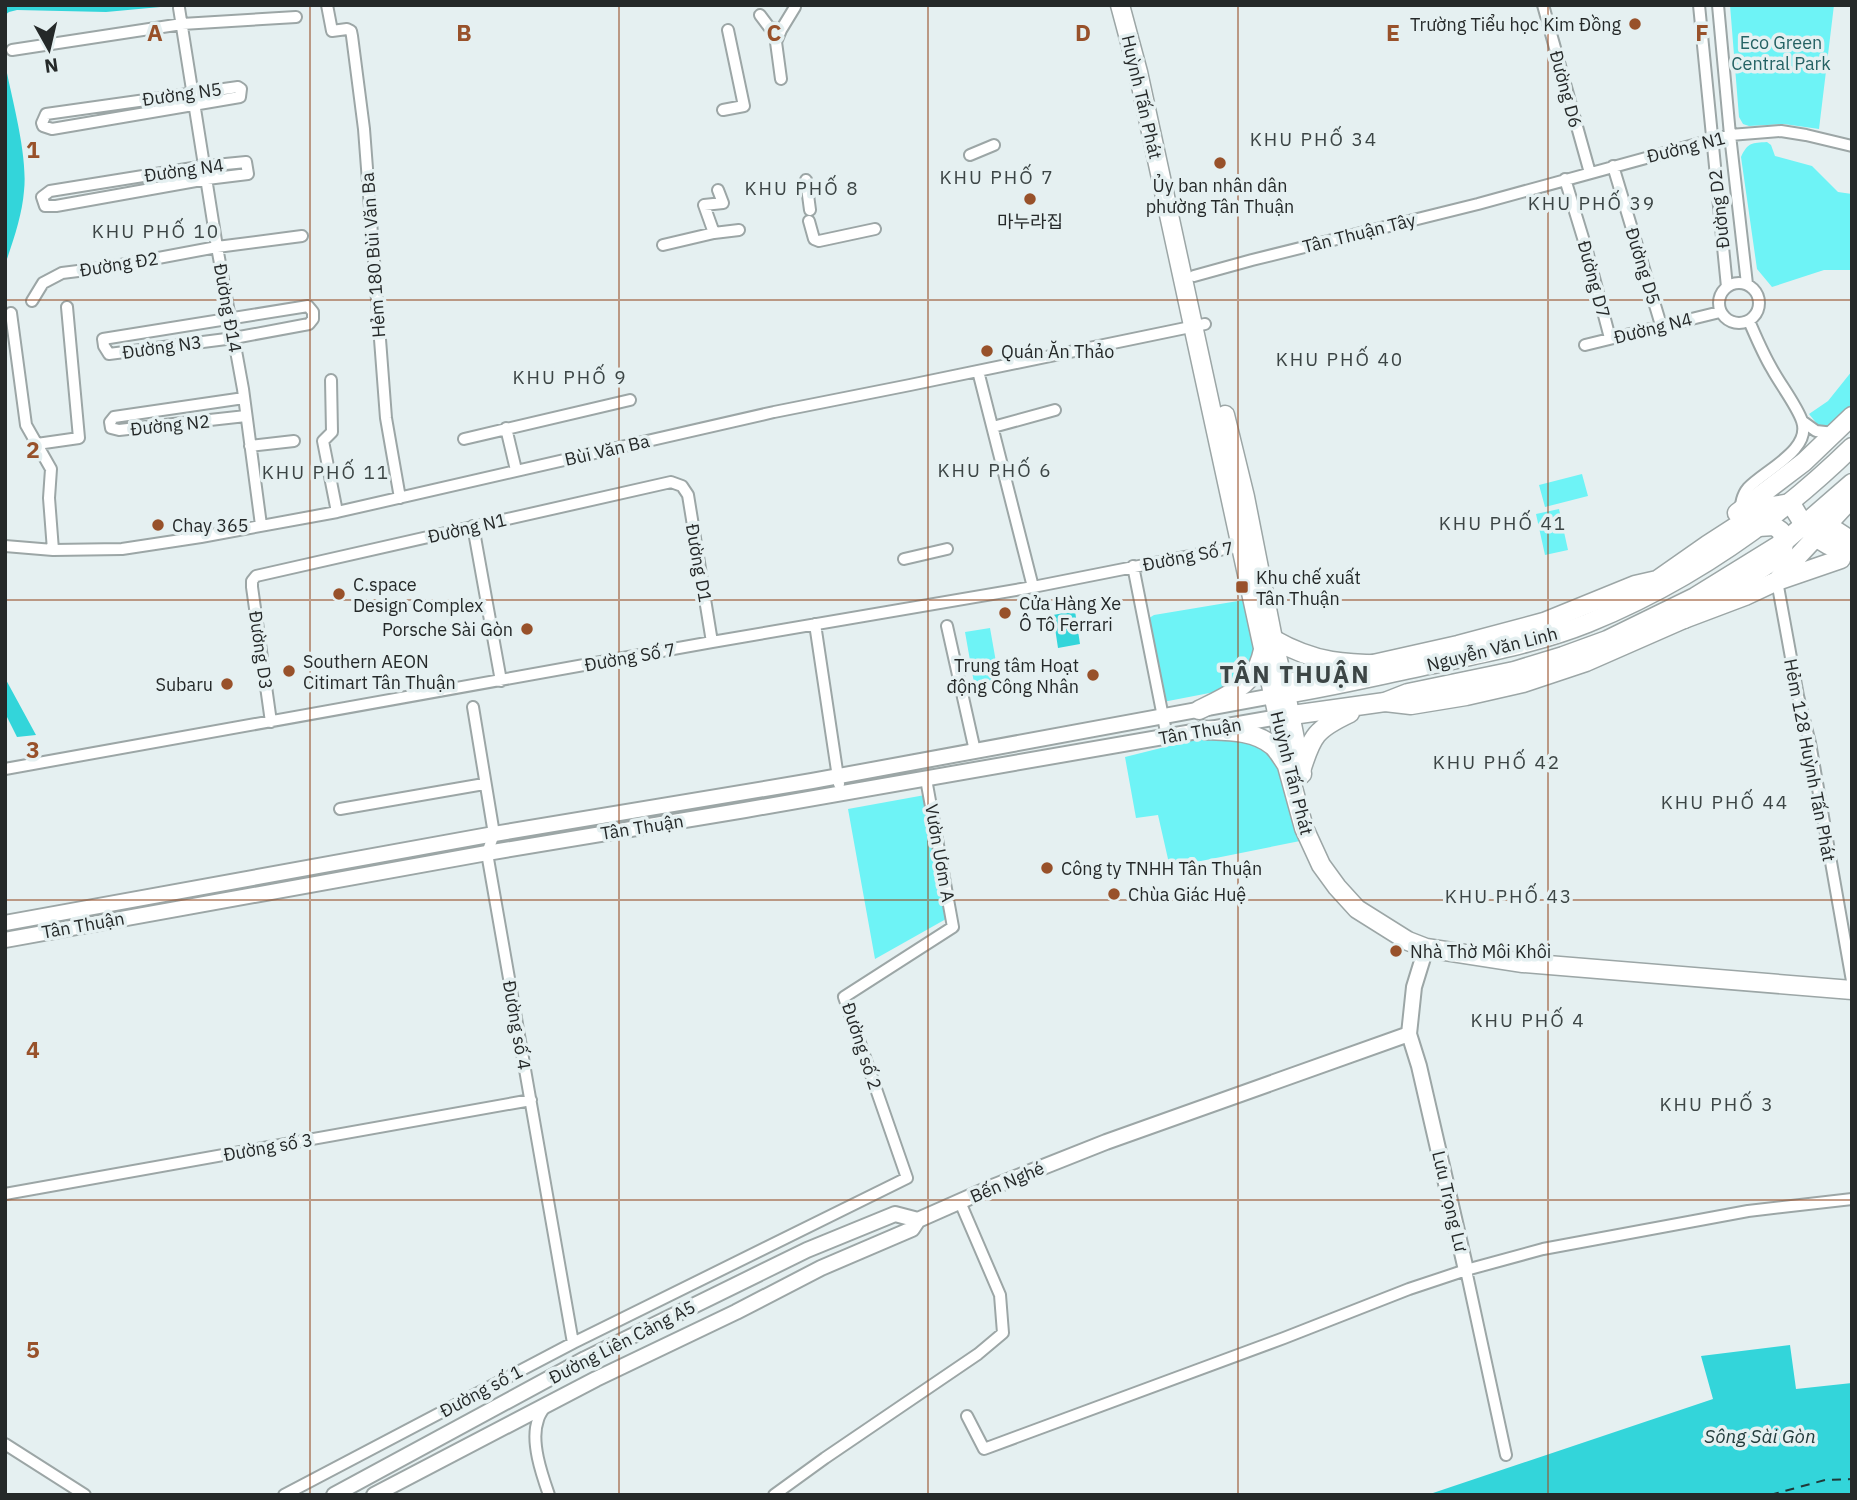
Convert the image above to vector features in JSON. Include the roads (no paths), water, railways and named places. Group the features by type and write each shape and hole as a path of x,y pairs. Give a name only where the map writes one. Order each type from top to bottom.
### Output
{"main road":[{"name":"Huỳnh Tấn Phát","path":"1120,5 1143,71 1194,276 1199,325"},
{"name":"Huỳnh Tấn Phát","path":"1132,5 1143,71 1268,645 1281,692 1294,769 1329,860 1343,881 1357,897 1377,912 1428,943 1522,963 1680,972 1714,980 1823,983 1852,981"},
{"name":"Nguyễn Văn Linh","path":"1791,503 1803,480 1848,423"},
{"name":"Nguyễn Văn Linh","path":"1281,692 1369,665 1544,622 1635,585 1657,580 1707,545 1848,423"},
{"name":"Nguyễn Văn Linh","path":"1281,692 1359,681 1517,647 1585,624 1643,598 1691,572 1791,503 1852,447"},
{"name":"Nguyễn Văn Linh","path":"1777,581 1815,526 1852,483"},
{"name":"Nguyễn Văn Linh","path":"1284,716 1377,703 1408,693 1514,671 1563,656 1616,635 1695,597 1784,541 1815,526 1852,498"},
{"name":"Nguyễn Văn Linh","path":"1739,518 1766,507 1791,503"},
{"path":"1684,619 1846,553 1791,503"},
{"path":"1758,527 1774,526 1781,531 1784,541"},
{"name":"Nguyễn Văn Linh","path":"1377,703 1412,705 1466,696 1516,685 1586,662 1684,619 1767,565 1783,550 1784,541"},
{"path":"1707,545 1727,548"},
{"path":"1643,598 1657,580"},
{"path":"1684,619 1695,597"},
{"path":"1616,635 1639,639"},
{"path":"1199,710 1247,681 1268,645 1318,659 1369,665 1437,663 1458,645"},
{"path":"1204,730 1237,732 1259,738 1274,747 1294,769 1309,744 1326,724 1377,703"},
{"name":"Huỳnh Tấn Phát","path":"1823,983 1852,990"}],"street":[{"name":"Hẻm 180 Bùi Văn Ba","path":"327,5 332,31 347,29 352,36 364,129 386,418 400,498"},
{"name":"Đường D6","path":"1543,5 1590,173"},
{"name":"Đường D2","path":"1699,5 1727,287"},
{"name":"Đường D2","path":"1718,5 1747,284"},
{"path":"781,79 776,42 795,7"},
{"name":"Đường Đ14","path":"179,8 244,398 261,525"},
{"path":"760,15 769,27 781,30"},
{"path":"12,50 182,24 296,17"},
{"path":"723,110 744,106 728,30"},
{"name":"Đường N5","path":"194,98 52,129 44,126 42,122 46,114 194,98"},
{"name":"Đường N1","path":"1523,191 1730,135 1781,131 1852,146"},
{"path":"970,155 994,145"},
{"name":"Đường N4","path":"246,162 248,174 56,206 45,205 42,197 50,191 205,166 246,162"},
{"name":"Đường D5","path":"1613,166 1661,326"},
{"name":"Đường D7","path":"1566,179 1610,338"},
{"path":"806,180 814,239 875,229"},
{"path":"714,233 704,205 723,203 719,190"},
{"name":"Tân Thuận Tây","path":"1194,276 1523,191"},
{"path":"663,245 739,230"},
{"name":"Đường Đ2","path":"32,301 43,283 62,273 302,236"},
{"path":"1737,283 1747,284 1758,295 1756,314 1749,321 1735,323 1726,319 1720,312 1719,298 1727,287 1737,283"},
{"path":"230,317 308,306 313,312 313,319 309,324 234,338"},
{"path":"37,443 79,438 67,307"},
{"name":"Đường N4","path":"1585,345 1720,312"},
{"path":"11,313 26,425 51,470 49,498 53,550"},
{"name":"Đường N3","path":"230,317 103,339 104,346 109,354 234,338"},
{"path":"1739,518 1742,498 1748,488 1772,470 1801,442 1804,433 1802,421 1771,367 1749,321"},
{"name":"Bùi Văn Ba","path":"5,546 53,550 122,549 337,512 774,412 1199,325"},
{"path":"978,371 1033,587"},
{"path":"331,380 332,432 323,441 337,512"},
{"name":"Đường N2","path":"244,398 114,417 110,422 111,428 119,430 246,416"},
{"path":"464,439 630,400"},
{"path":"993,427 1055,411"},
{"path":"1802,421 1816,431 1848,423"},
{"path":"506,428 516,470"},
{"path":"250,446 294,441"},
{"name":"Đường N1","path":"253,579 261,574 671,482 682,486"},
{"name":"Đường D1","path":"682,486 688,495 712,642"},
{"path":"473,527 500,681"},
{"name":"Đường Số 7","path":"5,769 1033,587 1248,545"},
{"path":"904,559 947,550"},
{"path":"1133,566 1167,737"},
{"name":"Đường D3","path":"253,579 271,722"},
{"name":"Hẻm 128 Huỳnh Tấn Phát","path":"1777,581 1798,696 1810,743 1852,981"},
{"path":"815,624 841,793"},
{"path":"947,626 975,751"},
{"name":"Tân Thuận","path":"5,923 494,834 907,764 1163,717 1281,692"},
{"path":"473,708 479,785 494,834 487,853"},
{"name":"Tân Thuận","path":"5,940 487,853 1284,716"},
{"path":"907,764 910,781"},
{"name":"Vườn Ươm A","path":"926,779 954,927"},
{"path":"340,809 479,785"},
{"name":"Đường số 4","path":"487,853 573,1343"},
{"path":"341,862 344,879"},
{"name":"Đường số 2","path":"907,1178 844,997 954,927"},
{"name":"Lưu Trọng Lư","path":"1428,943 1414,987 1409,1034 1419,1066 1506,1455"},
{"name":"Bến Nghé","path":"774,1495 978,1354 1003,1333 1000,1295 960,1202 1168,1119 1409,1034"},
{"name":"Đường số 3","path":"5,1194 531,1100"},
{"name":"Đường số 1","path":"284,1495 573,1343 907,1178"},
{"path":"967,1416 984,1449 1466,1270 1543,1249 1734,1214 1852,1199"},
{"name":"Đường Liên Cảng A5","path":"374,1495 596,1379 821,1268 912,1229 918,1220 960,1202"},
{"name":"Đường Liên Cảng A5","path":"334,1495 585,1359 807,1250 895,1214 918,1220"},
{"path":"725,1289 736,1312"},
{"path":"585,1359 596,1379"},
{"path":"546,1405 537,1421 535,1432 539,1465 549,1495"},
{"path":"5,1444 85,1495"}],"water":[{"path":"5,5 182,5 106,12 17,10 5,15"},
{"path":"5,63 22,144 25,177 17,228 5,265"},
{"path":"1075,611 1080,644 1058,648 1053,615"},
{"path":"5,678 36,735 17,737 5,713"},
{"name":"Sông Sài Gòn","path":"1790,1345 1796,1389 1852,1383 1852,1495 1427,1495 1713,1399 1701,1356"}],"place":[{"name":"Trường Tiểu học Kim Đồng","path":"1635,24"},
{"name":"Ủy ban nhân dân phường Tân Thuận","path":"1220,163"},
{"name":"마누라집","path":"1030,199"},
{"name":"Quán Ăn Thảo","path":"987,351"},
{"name":"Chay 365","path":"158,525"},
{"name":"Khu chế xuất Tân Thuận","path":"1242,587"},
{"name":"C.space Design Complex","path":"339,594"},
{"name":"Cửa Hàng Xe Ô Tô Ferrari","path":"1005,613"},
{"name":"Porsche Sài Gòn","path":"527,629"},
{"name":"Southern AEON Citimart Tân Thuận","path":"289,671"},
{"name":"Trung tâm Hoạt động Công Nhân","path":"1093,675"},
{"name":"Subaru","path":"227,684"},
{"name":"Công ty TNHH Tân Thuận","path":"1047,868"},
{"name":"Chùa Giác Huệ","path":"1114,894"},
{"name":"Nhà Thờ Môi Khôi","path":"1396,951"}],"district":[{"name":"KHU PHỐ 34","path":"1314,139"},
{"name":"KHU PHỐ 7","path":"997,177"},
{"name":"KHU PHỐ 8","path":"802,188"},
{"name":"KHU PHỐ 39","path":"1592,203"},
{"name":"KHU PHỐ 10","path":"156,231"},
{"name":"KHU PHỐ 40","path":"1340,359"},
{"name":"KHU PHỐ 9","path":"570,377"},
{"name":"KHU PHỐ 6","path":"995,470"},
{"name":"KHU PHỐ 11","path":"326,472"},
{"name":"KHU PHỐ 41","path":"1503,523"},
{"name":"TÂN THUẬN","path":"1295,674"},
{"name":"KHU PHỐ 42","path":"1497,762"},
{"name":"KHU PHỐ 44","path":"1725,802"},
{"name":"KHU PHỐ 43","path":"1509,896"},
{"name":"KHU PHỐ 4","path":"1528,1020"},
{"name":"KHU PHỐ 3","path":"1717,1104"}],"park label":[{"name":"Eco Green Central Park","path":"1781,52"}]}
